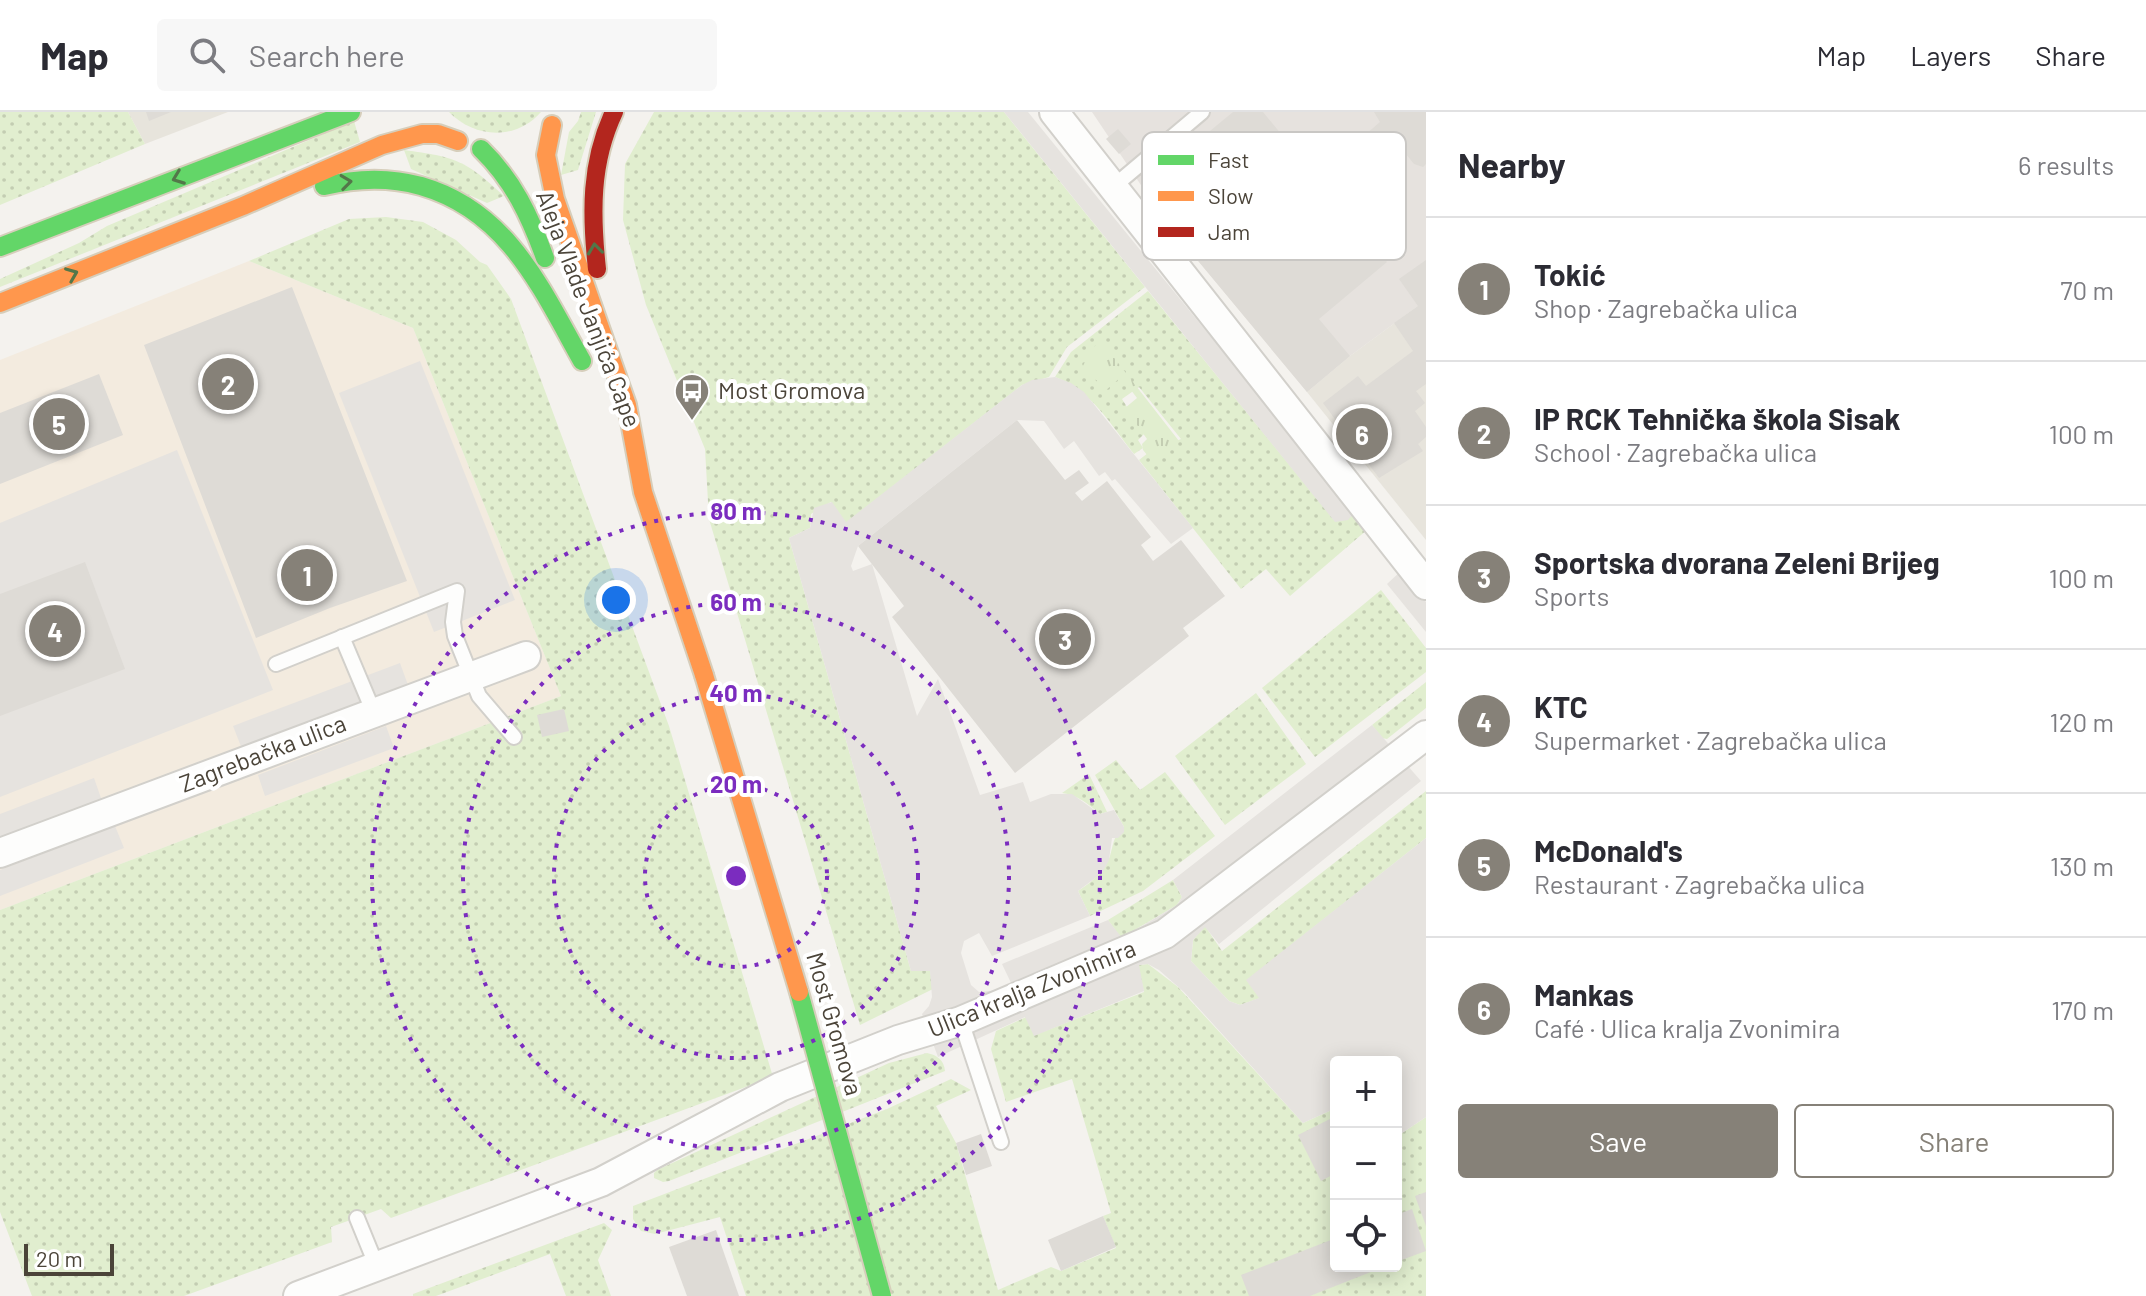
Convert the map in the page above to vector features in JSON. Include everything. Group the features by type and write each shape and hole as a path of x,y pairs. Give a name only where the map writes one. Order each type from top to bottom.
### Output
{"main road":[{"path":"0,247 300,127 351,112"},
{"path":"430,112 441,127 458,141"},
{"path":"599,327 592,190 594,163 614,112"},
{"path":"528,142 556,118"},
{"name":"Aleja Vlade Janjića Cape","path":"556,118 546,155 548,173 627,405 643,492 704,675"},
{"path":"0,303 243,206 382,145 422,134 438,134 481,149 510,148"},
{"name":"Aleja Vlade Janjića Cape","path":"243,206 287,198 335,183 372,179 390,179 436,188 483,214 521,254 584,366 527,208 500,166 481,149"},
{"name":"Aleja Vlade Janjića Cape","path":"614,442 643,492"},
{"name":"Most Gromova","path":"704,675 848,1157 882,1296"}],"street":[{"path":"1054,112 1142,224"},
{"path":"1170,260 1426,585"},
{"name":"Zagrebačka ulica","path":"0,853 526,656"},
{"name":"Ulica kralja Zvonimira","path":"377,1267 601,1182 780,1087 898,1040 961,1021 1165,934 1426,735"},
{"path":"311,1294 377,1267"}],"lane":[{"path":"1178,132 1202,112"},
{"path":"1113,187 1142,163"},
{"path":"276,664 457,591 453,622 455,636 479,696 514,737"},
{"path":"342,637 374,713"},
{"path":"961,1021 1001,1142"},
{"path":"357,1218 377,1267"}],"shaded area":[{"path":"128,112 228,112 145,144"},
{"path":"1004,112 1028,112 1142,252 1142,260 1148,260 1354,513 1348,520 1335,522"},
{"path":"1092,112 1426,112 1426,300 1307,392 1197,260 1406,260 1406,132 1142,132 1142,187"},
{"path":"249,261 413,328 561,696 0,910 0,360"},
{"path":"1426,300 1426,540 1307,392"},
{"path":"420,361 515,600 434,632 339,393"},
{"path":"1055,377 1084,392 1193,528 1171,544 1115,479 1112,481 1105,472 1099,476 1074,441 1064,449 1044,421 1017,420 858,546 851,566 853,571 872,564 917,716 938,679 980,795 1023,782 1030,802 1051,794 1072,794 1100,814 1114,810 1124,827 1118,838 1112,838 1109,860 1102,873 1078,891 1090,916 992,956 979,933 964,941 961,953 971,985 979,992 1012,985 1002,964 1108,920 1122,938 1177,905 1182,897 1173,880 1372,725 1421,781 1219,944 1205,927 1193,940 1191,961 1229,1001 1240,1005 1259,998 1246,980 1426,838 1426,1117 1402,1133 1402,1056 1330,1056 1330,1111 1303,1123 1184,992 1148,964 1139,965 1144,991 1034,1036 1025,1017 938,1057 922,1014 932,997 930,971 911,971 789,538 810,528 814,508 832,502 846,522 1032,380"},
{"path":"177,450 273,690 0,797 0,523"},
{"path":"1401,571 1426,602 1426,632 1387,584"},
{"path":"400,663 408,685 242,749 233,726"},
{"path":"386,726 394,748 265,796 258,775"},
{"path":"94,778 102,801 0,840 0,814"},
{"path":"115,826 124,848 0,896 0,870"}],"green space":[{"path":"0,112 128,112 145,144 0,205"},
{"path":"449,112 541,112 520,128 495,133 470,127"},
{"path":"581,112 596,112 578,170 561,175 569,132"},
{"path":"654,112 1004,112 1145,287 1067,347 1049,377 1022,385 846,523 831,502 811,514 810,528 789,538 911,971 930,970 933,989 860,1025 709,519 705,449 646,305 623,220 625,164"},
{"path":"354,121 360,142 0,287 0,279 79,243 107,226"},
{"path":"404,150 459,162 504,196 487,203 411,169"},
{"path":"386,217 423,222 456,240 487,265 511,299 669,726 773,1077 391,1218 381,1209 331,1227 332,1242 184,1296 32,1296 0,1212 0,910 561,696 413,328 249,261 349,219"},
{"path":"1148,291 1335,521 1354,513 1368,529 1290,596 1266,569 1241,589 1139,460 1181,439 1139,387 1122,399 1144,434 1138,440 1143,448 1134,454 1090,399 1055,377 1071,352"},
{"path":"1101,341 1179,441 1152,461 1143,450 1142,444 1147,439 1125,408 1137,398 1121,377 1105,391 1083,366 1091,349"},
{"path":"1381,590 1426,648 1426,672 1315,757 1262,688"},
{"path":"1426,682 1426,708 1387,739 1382,738 1372,725"},
{"path":"1256,693 1306,764 1225,825 1175,756"},
{"path":"1116,760 1140,790 1165,772 1215,836 1143,891 1090,916 1078,891 1105,867 1116,837 1124,827 1095,775"},
{"path":"1089,774 1107,812 1100,814 1078,798 1062,793"},
{"path":"1426,791 1426,838 1247,980 1260,998 1240,1005 1229,1001 1191,961 1193,940 1205,926 1222,951"},
{"path":"1173,880 1182,897 1177,905 1121,938 1108,920"},
{"path":"1148,964 1178,987 1303,1123 1330,1111 1330,1272 1402,1272 1402,1133 1426,1117 1426,1296 746,1296 720,1217 655,1234 641,1231 633,1219 633,1206 887,1109 951,1079 971,1090 936,1106 956,1143 998,1290 1051,1267 1061,1271 1116,1248 1103,1216 1111,1213 1072,1079 1006,1102 991,1049 996,1031 1026,1017 1035,1035 1144,992 1138,965"},
{"path":"927,1053 939,1059 945,1071 669,1181 654,1178 657,1170 889,1063"},
{"path":"604,1223 612,1230 598,1260 611,1296 566,1296 550,1254 436,1296 413,1296 413,1294"}],"building":[{"path":"146,112 171,112 149,121"},
{"path":"1233,112 1263,112 1280,132 1209,132"},
{"path":"1374,112 1426,112 1426,164 1423,167 1414,164 1406,154 1406,132 1368,132 1380,122"},
{"path":"1118,129 1131,144 1119,154 1106,139"},
{"path":"1197,260 1385,260 1387,262 1319,319 1350,356 1307,392"},
{"path":"1426,260 1426,384 1416,391 1425,403 1415,411 1426,427 1426,437 1418,444 1423,451 1379,478 1323,403 1358,376 1366,386 1413,351 1394,323 1418,306 1399,279"},
{"path":"292,287 407,581 256,638 144,345"},
{"path":"99,374 123,435 0,484 0,413"},
{"path":"1017,420 1065,480 1079,470 1089,483 1075,493 1082,501 1107,481 1151,537 1141,545 1153,561 1181,540 1225,596 1183,628 1189,636 1015,773 892,617 904,606 858,546"},
{"path":"85,562 125,669 0,716 0,594"},
{"path":"564,709 569,731 542,737 537,715"},
{"path":"1330,1119 1330,1176 1321,1181 1298,1135"},
{"path":"981,1134 992,1166 966,1175 956,1143"},
{"path":"1426,1192 1426,1226 1415,1196"},
{"path":"1412,1209 1426,1251 1402,1260 1402,1213"},
{"path":"1103,1216 1116,1247 1061,1271 1048,1240"},
{"path":"716,1230 739,1296 687,1296 669,1247"},
{"path":"1330,1240 1330,1272 1371,1272 1310,1296 1249,1296 1241,1275"}],"traffic: fast":[{"path":"0,247 351,112"},
{"path":"481,149 519,199 545,258"},
{"path":"324,186 373,180 409,183 451,198 477,214 519,256 552,306 582,361"},
{"path":"799,992 882,1296"}],"traffic: slow":[{"path":"552,125 546,155 555,199 627,405 643,492 704,675"},
{"path":"0,303 243,206 382,145 422,134 438,134 458,141"},
{"path":"704,675 799,992"}],"traffic: jam":[{"path":"597,269 594,228 596,170 614,112"}],"place":[{"name":"IP RCK Tehnička škola Sisak","path":"228,384"},
{"name":"Most Gromova","path":"692,422"},
{"name":"McDonald's","path":"59,424"},
{"name":"Mankas","path":"1362,434"},
{"name":"Tokić","path":"307,575"},
{"name":"KTC","path":"55,631"},
{"name":"Sportska dvorana Zeleni Brijeg","path":"1065,639"}]}
